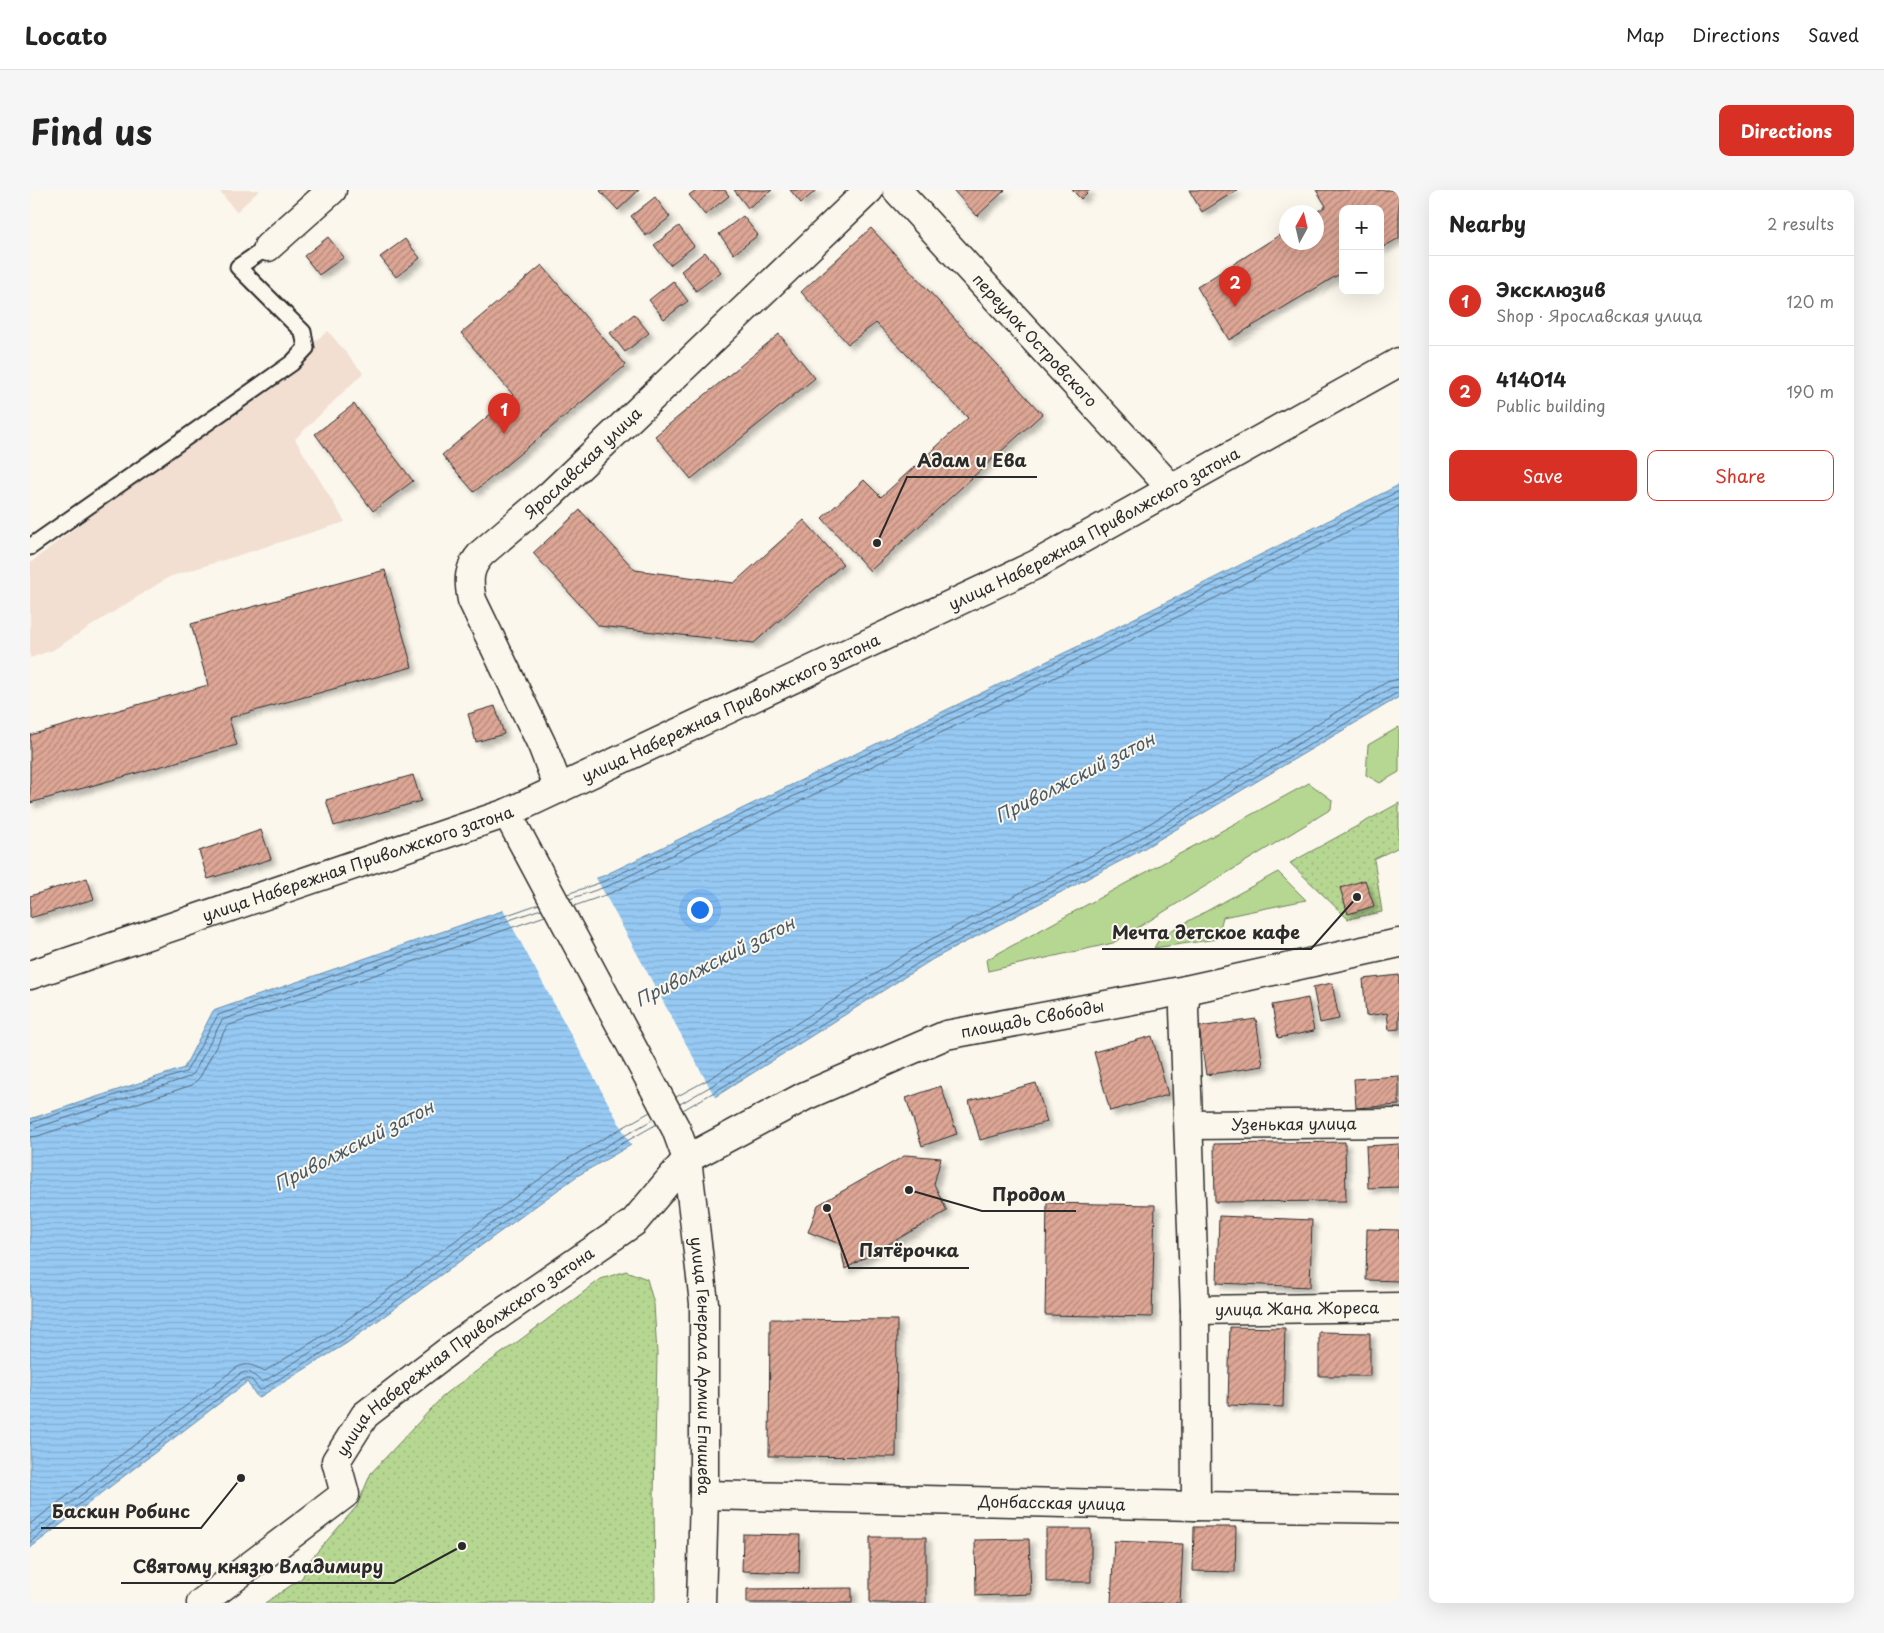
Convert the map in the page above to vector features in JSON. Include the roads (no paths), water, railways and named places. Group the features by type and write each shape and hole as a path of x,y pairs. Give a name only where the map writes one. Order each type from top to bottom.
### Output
{"street":[{"path":"268,247 332,190"},
{"name":"Ярославская улица","path":"559,789 542,745 472,600 469,586 470,573 474,562 550,495 869,190"},
{"name":"переулок Островского","path":"897,190 1172,489"},
{"name":"улица Набережная Приволжского затона","path":"30,975 507,813 1035,565 1399,362"},
{"name":"улица Генерала Армии Епишева","path":"507,813 676,1129 687,1159 704,1303 704,1495 701,1603"},
{"name":"площадь Свободы","path":"687,1159 805,1096 946,1035 1186,990 1399,943"},
{"path":"1186,990 1184,1010 1195,1310 1196,1506"},
{"name":"Узенькая улица","path":"1189,1124 1399,1123"},
{"name":"улица Набережная Приволжского затона","path":"200,1603 345,1494 336,1461 365,1415 460,1342 634,1222 687,1159"},
{"name":"улица Жана Жореса","path":"1195,1310 1399,1307"},
{"name":"Донбасская улица","path":"704,1495 1399,1509"}],"lane":[{"path":"30,547 292,363 306,348 303,332 238,267 268,247"}],"water":[{"name":"Приволжский затон","path":"1399,485 1399,697 1136,853 933,959 718,1095 577,1176 347,1343 258,1398 247,1382 30,1548 30,1119 184,1068 213,1011 603,876 1091,640"}],"place":[{"name":"414014","path":"1235,307"},
{"name":"Эксклюзив","path":"504,434"},
{"name":"Адам и Ева","path":"877,543"},
{"name":"Мечта детское кафе","path":"1357,897"},
{"name":"Продом","path":"909,1190"},
{"name":"Пятёрочка","path":"827,1208"},
{"name":"Баскин Робинс","path":"241,1478"},
{"name":"Святому князю Владимиру","path":"462,1546"}]}
